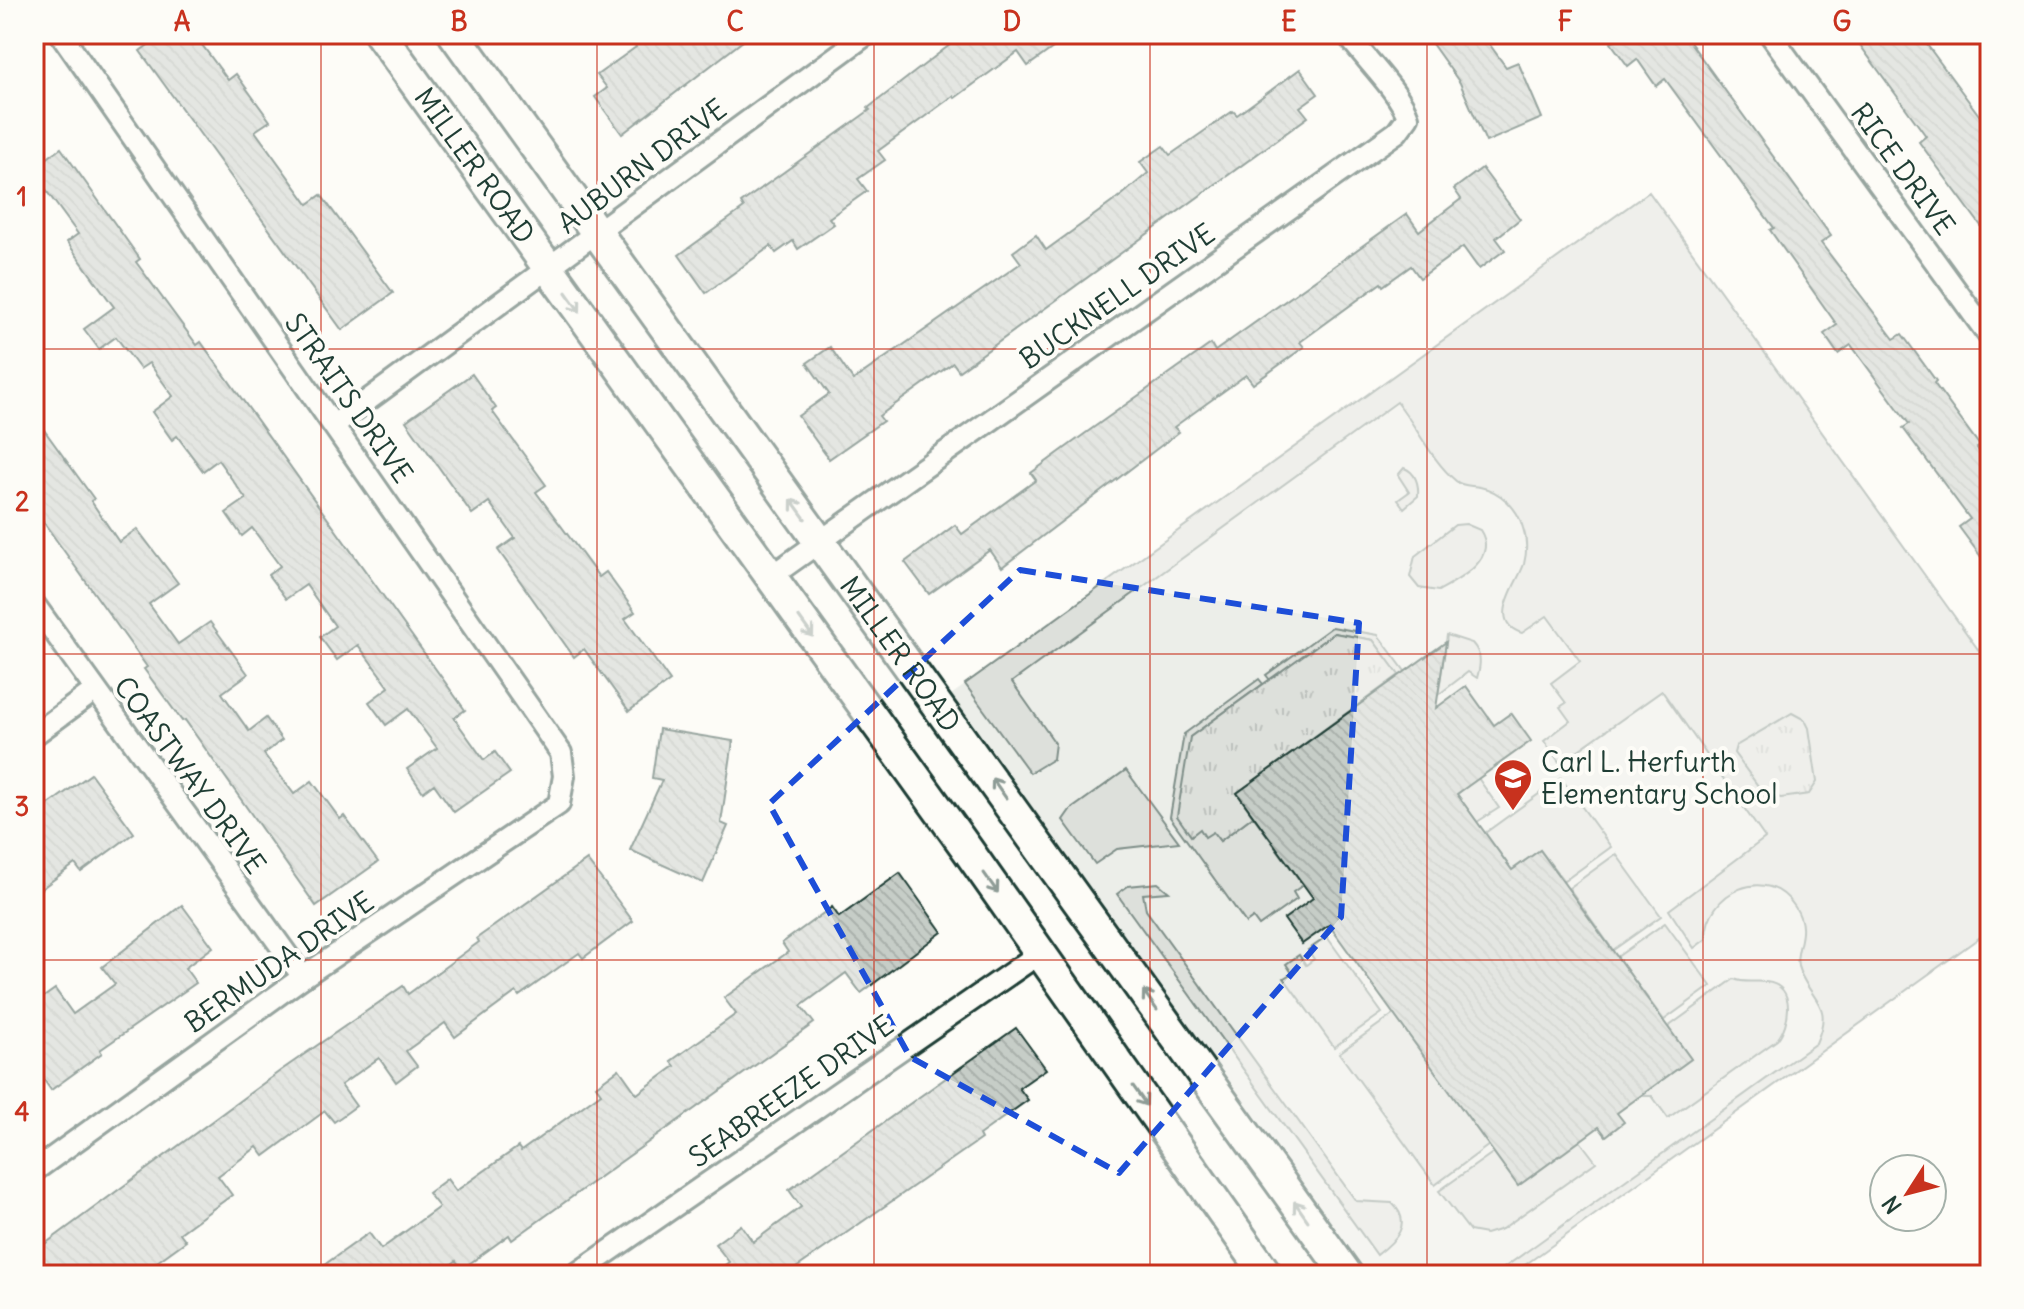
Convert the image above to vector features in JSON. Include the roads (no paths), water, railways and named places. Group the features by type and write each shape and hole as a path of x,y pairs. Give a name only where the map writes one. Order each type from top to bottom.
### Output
{"main road":[{"name":"MILLER ROAD","path":"380,34 1040,953 1267,1275"},
{"name":"MILLER ROAD","path":"454,34 1347,1275"}],"street":[{"name":"STRAITS DRIVE","path":"61,34 561,753 564,776 559,804"},
{"name":"AUBURN DRIVE","path":"334,425 867,34"},
{"name":"BUCKNELL DRIVE","path":"770,577 1397,132 1408,117 1401,98 1376,74 1347,34"},
{"name":"RICE DRIVE","path":"1770,34 1990,337"},
{"name":"COASTWAY DRIVE","path":"34,604 303,977"},
{"path":"34,735 94,691"},
{"name":"BERMUDA DRIVE","path":"34,1171 303,977 559,804"},
{"name":"SEABREEZE DRIVE","path":"575,1275 1040,953"}],"place":[{"name":"Carl L. Herfurth Elementary School","path":"1513,812"}]}
